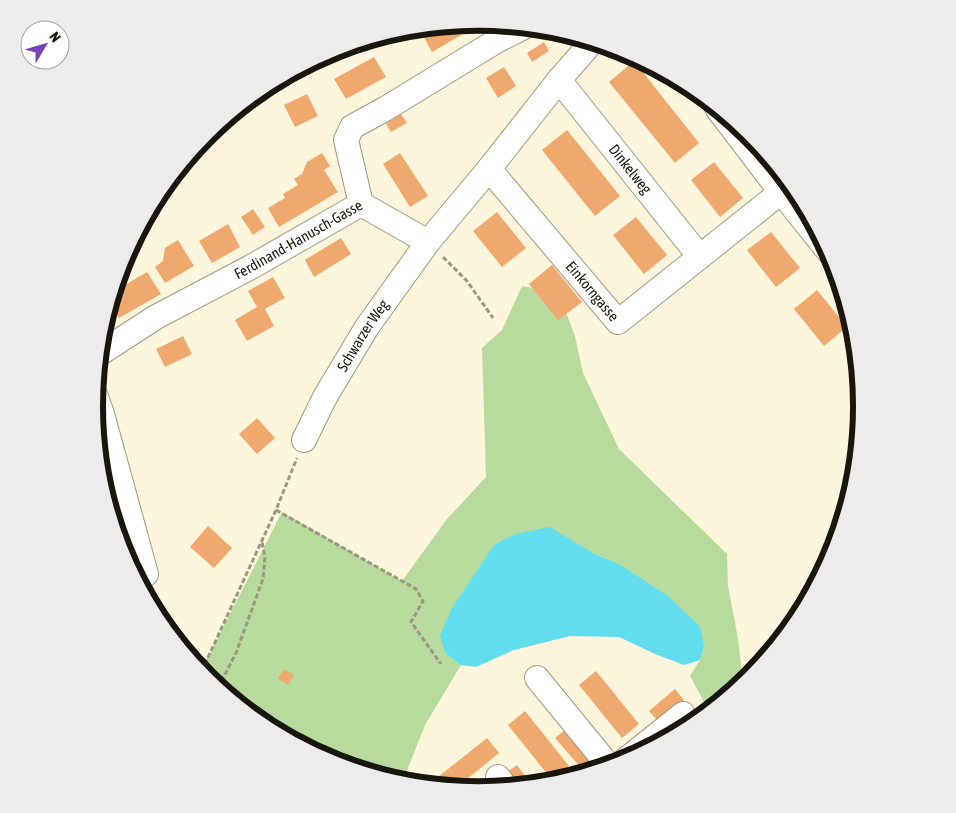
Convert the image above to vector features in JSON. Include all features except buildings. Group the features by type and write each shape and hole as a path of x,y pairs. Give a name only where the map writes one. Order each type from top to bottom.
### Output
{"street":[{"name":"Ferdinand-Hanusch-Gasse","path":"108,348 156,317 251,267 361,204 346,140 352,126 385,109 512,33"},
{"name":"Schwarzer Weg","path":"304,440 366,327 428,242 587,48"},
{"name":"Dinkelweg","path":"560,80 700,257"},
{"path":"740,138 804,221"},
{"name":"Einkorngasse","path":"489,169 618,322 781,192"},
{"path":"361,204 428,242"},
{"path":"104,420 140,570"},
{"path":"537,678 604,760"},
{"path":"653,738 683,714"}],"path":[{"path":"428,242 467,281 493,318"},
{"path":"205,664 276,510 304,440"},
{"path":"276,510 416,588 423,601 411,622 441,664"},
{"path":"222,680 236,653 263,579 265,557 262,541"}],"green space":[{"path":"522,286 559,293 575,336 583,373 619,449 727,554 728,586 738,638 742,673 705,704 690,676 700,660 704,647 619,564 593,553 445,653 461,665 425,725 405,775 357,762 312,743 270,719 231,689 205,663 282,512 402,581 447,519 486,477 482,348 502,330"}],"water":[{"path":"550,527 593,553 619,564 668,596 700,627 704,647 700,660 684,665 619,637 570,636 514,650 476,667 461,665 445,653 440,635 452,608 494,545 515,534"}]}
